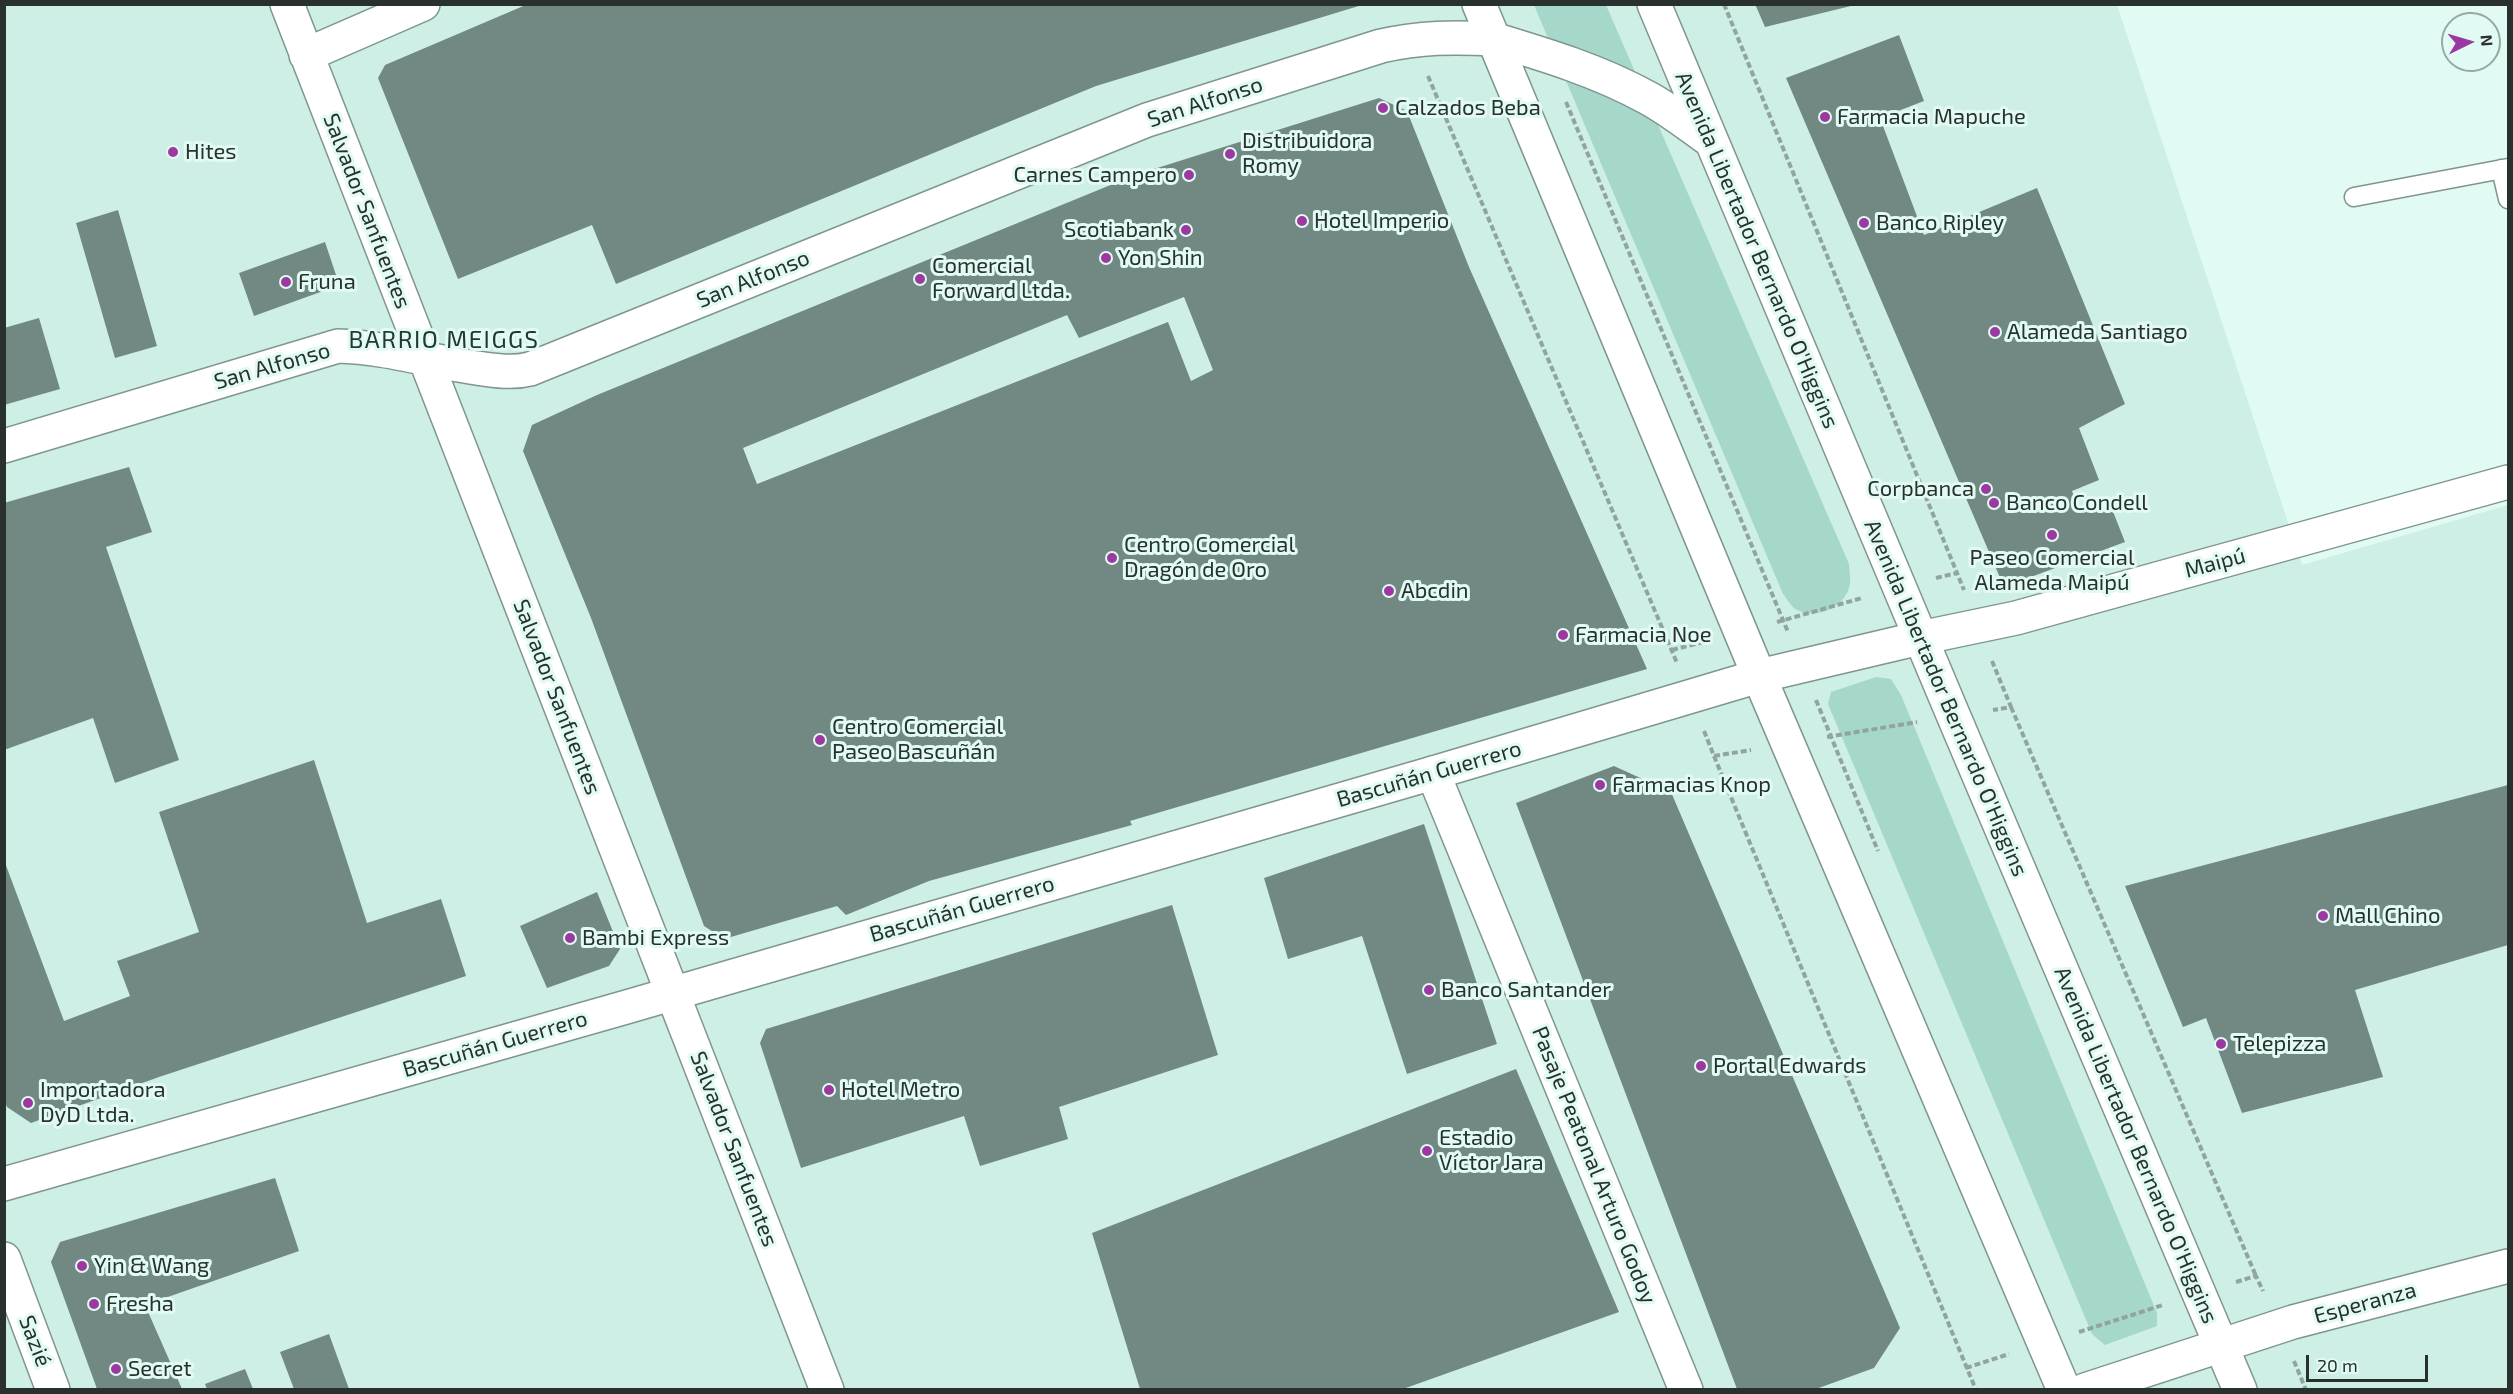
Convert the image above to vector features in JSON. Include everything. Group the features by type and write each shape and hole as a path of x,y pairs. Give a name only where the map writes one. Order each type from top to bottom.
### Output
{"street":[{"name":"Salvador Sanfuentes","path":"287,4 827,1389"},
{"path":"306,55 423,4"},
{"path":"1479,4 1759,676 2064,1389"},
{"name":"Avenida Libertador Bernardo O'Higgins","path":"1654,4 1920,638 2240,1389"},
{"name":"San Alfonso","path":"4,446 338,346 375,348 425,360 504,372 530,369 1147,120 1370,49 1412,39 1434,37 1493,39 1542,53 1611,79 1649,98 1710,140"},
{"name":"Maipú","path":"1920,638 2016,618 2508,483"},
{"name":"Bascuñán Guerrero","path":"4,1184 674,993 1759,676 1920,638"},
{"name":"Pasaje Peatonal Arturo Godoy","path":"1433,773 1686,1389"},
{"name":"Sazié","path":"4,1259 53,1389"},
{"name":"Esperanza","path":"2085,1389 2328,1312 2508,1266"}],"lane":[{"path":"2354,196 2505,169 2508,199"}],"path":[{"path":"1724,4 1957,573"},
{"path":"1412,39 1672,650"},
{"path":"2011,707 2256,1276"},
{"path":"1714,756 1976,1389"}],"shaded area":[{"path":"5,5 2117,5 2302,565 2508,505 2508,1389 5,1390"},
{"path":"1534,5 1606,5 1849,564 1848,592 1837,605 1829,610 1803,612 1795,609 1783,594"},
{"path":"1876,677 1891,679 1901,695 2157,1313 2157,1326 2105,1345 2092,1334 1828,704 1831,692"}],"building":[{"path":"528,4 1362,5 1096,86 616,284 592,225 458,279 378,78 385,65"},
{"path":"1755,4 1855,4 1855,5 1765,27"},
{"path":"1899,35 1924,101 1880,118 1924,235 2037,188 2125,404 2079,428 2099,480 2072,491 2079,510 2108,499 2125,542 2004,587 1786,78"},
{"path":"1379,98 1407,111 1469,267 1647,669 1130,821 1132,825 929,881 846,915 837,906 724,939 704,926 591,618 523,451 532,425 597,395 1135,175","holes":["1184,297 1213,370 1191,381 1168,322 757,484 743,448 1067,315 1079,338"]},
{"path":"118,210 157,346 115,358 76,223"},
{"name":"Fruna","path":"325,242 336,275 326,290 254,316 239,273"},
{"path":"39,318 60,389 4,405 4,328"},
{"path":"129,467 152,532 106,547 179,760 115,783 93,718 4,750 4,503"},
{"path":"314,760 367,923 441,899 466,976 159,1077 31,1123 7,1107 4,1100 4,860 64,1021 130,996 117,961 199,932 159,812"},
{"name":"Portal Edwards","path":"1614,766 1671,792 1900,1328 1874,1368 1816,1389 1737,1389 1516,803"},
{"name":"Mall Chino","path":"2508,785 2508,945 2355,990 2383,1077 2242,1113 2206,1018 2183,1027 2125,886"},
{"name":"Banco Santander","path":"1424,824 1497,1044 1407,1074 1362,936 1288,959 1264,878"},
{"name":"Bambi Express","path":"597,892 620,949 609,966 547,988 520,926"},
{"path":"1172,905 1218,1055 1059,1107 1068,1139 980,1166 964,1116 801,1168 760,1043 766,1029"},
{"name":"Estadio Víctor Jara","path":"1516,1069 1619,1312 1403,1389 1140,1389 1092,1233"},
{"path":"275,1178 299,1251 145,1305 182,1389 97,1389 51,1262 60,1242"},
{"path":"329,1334 349,1389 294,1389 280,1352"},
{"path":"245,1369 253,1389 207,1389 205,1384"}],"place":[{"name":"Calzados Beba","path":"1383,108"},
{"name":"Farmacia Mapuche","path":"1825,117"},
{"name":"Hites","path":"173,152"},
{"name":"Distribuidora Romy","path":"1230,154"},
{"name":"Carnes Campero","path":"1189,175"},
{"name":"Hotel Imperio","path":"1302,221"},
{"name":"Banco Ripley","path":"1864,223"},
{"name":"Scotiabank","path":"1186,230"},
{"name":"Yon Shin","path":"1106,258"},
{"name":"Comercial Forward Ltda.","path":"920,279"},
{"name":"Fruna","path":"286,282"},
{"name":"Alameda Santiago","path":"1995,332"},
{"name":"Corpbanca","path":"1986,489"},
{"name":"Banco Condell","path":"1994,503"},
{"name":"Paseo Comercial Alameda Maipú","path":"2052,535"},
{"name":"Centro Comercial Dragón de Oro","path":"1112,558"},
{"name":"Abcdin","path":"1389,591"},
{"name":"Farmacia Noe","path":"1563,635"},
{"name":"Centro Comercial Paseo Bascuñán","path":"820,740"},
{"name":"Farmacias Knop","path":"1600,785"},
{"name":"Mall Chino","path":"2323,916"},
{"name":"Bambi Express","path":"570,938"},
{"name":"Banco Santander","path":"1429,990"},
{"name":"Telepizza","path":"2221,1044"},
{"name":"Portal Edwards","path":"1701,1066"},
{"name":"Hotel Metro","path":"829,1090"},
{"name":"Importadora DyD Ltda.","path":"28,1103"},
{"name":"Estadio Víctor Jara","path":"1427,1151"},
{"name":"Yin & Wang","path":"82,1266"},
{"name":"Fresha","path":"94,1304"},
{"name":"Secret","path":"116,1369"}],"district":[{"name":"BARRIO MEIGGS","path":"444,340"}]}
